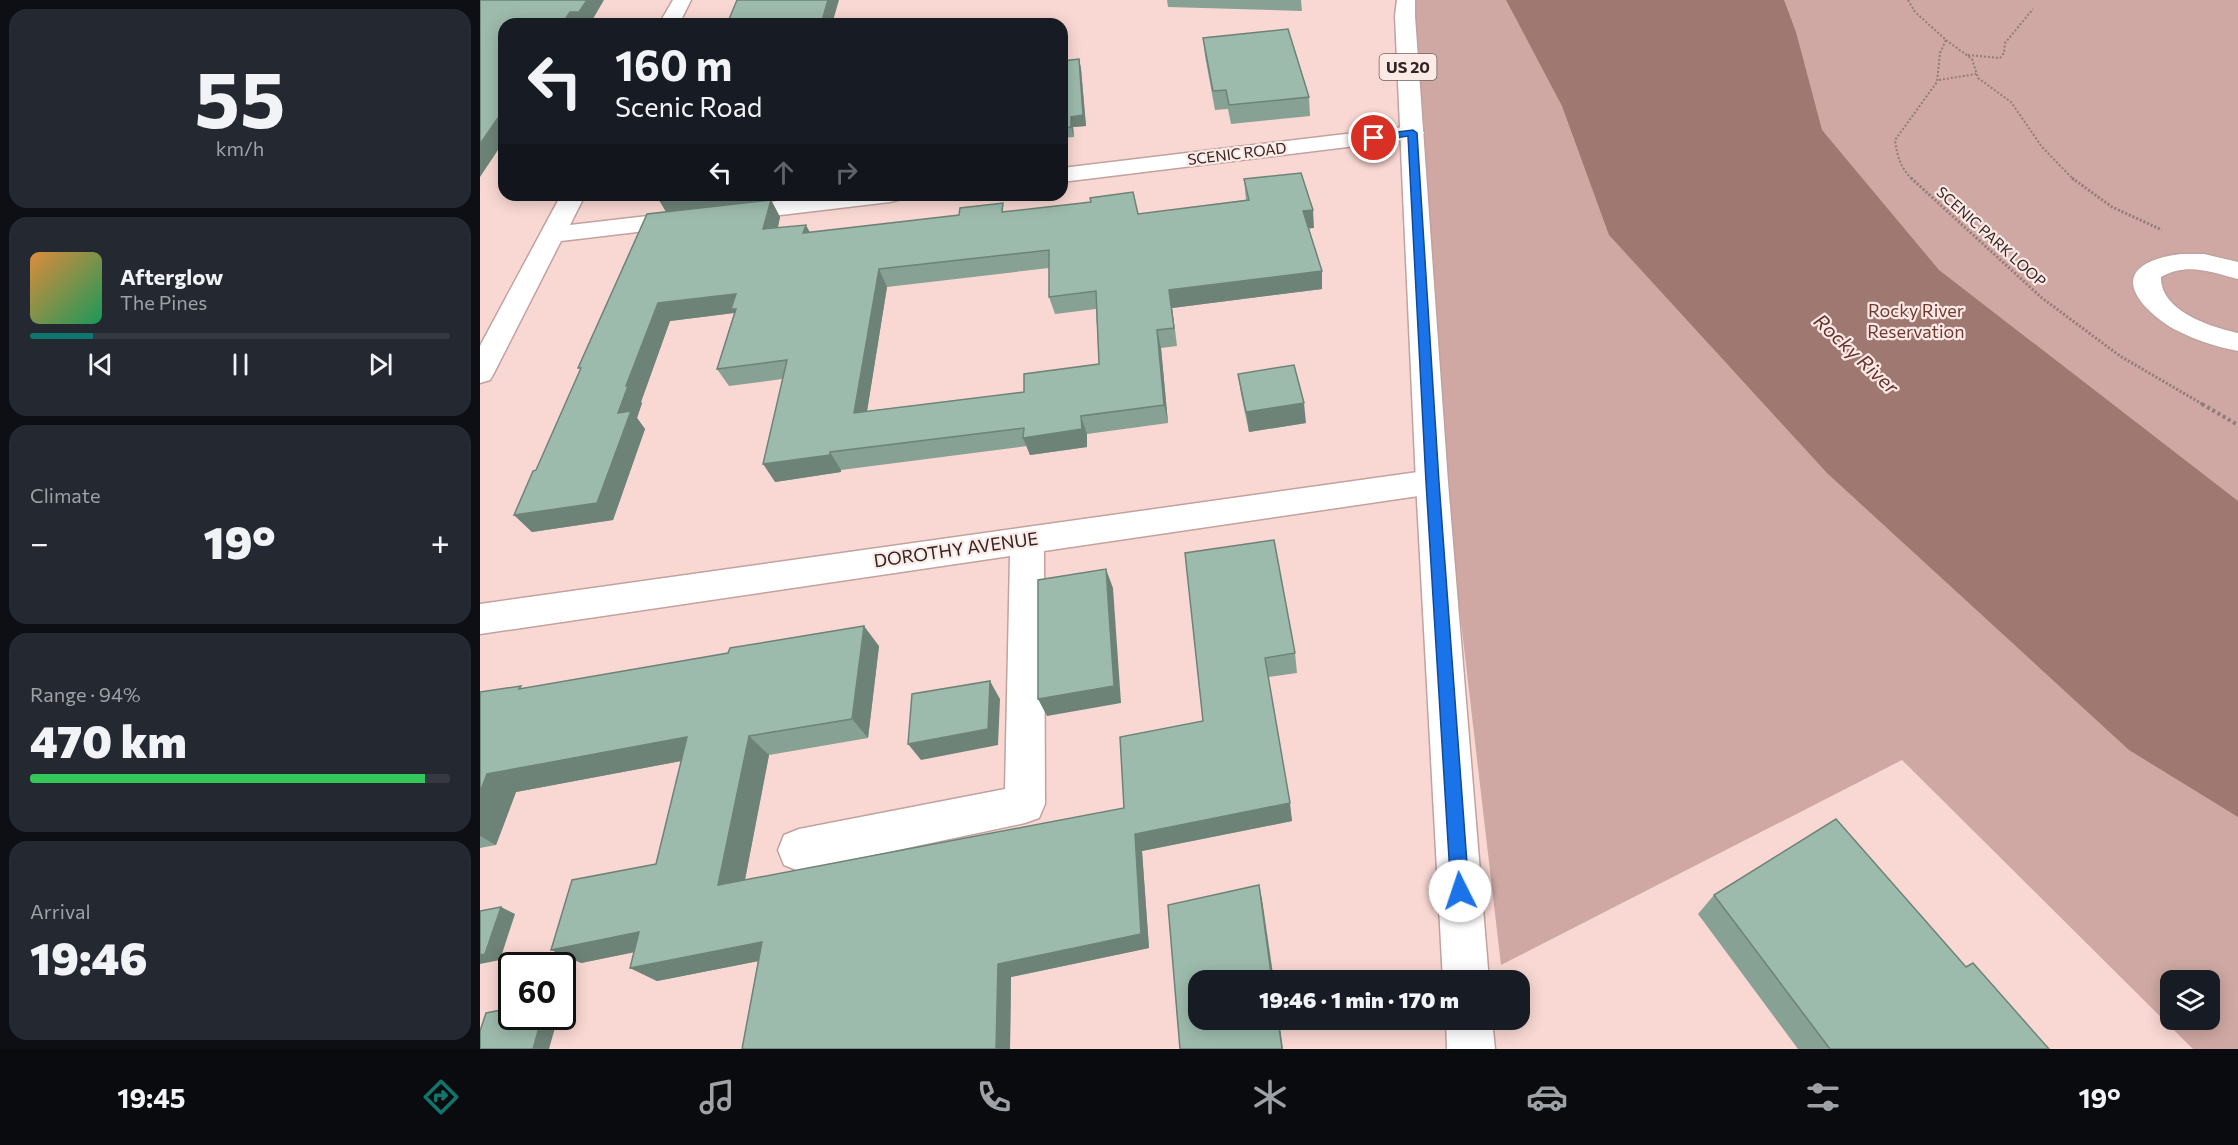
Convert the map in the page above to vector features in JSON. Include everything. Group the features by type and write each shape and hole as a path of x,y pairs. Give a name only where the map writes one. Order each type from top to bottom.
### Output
{"street":[{"path":"672,18 682,0"},
{"name":"US 20","path":"1406,0 1405,15 1432,482 1465,970"},
{"name":"SCENIC ROAD","path":"1068,174 1413,133"},
{"path":"480,373 570,201"},
{"path":"550,235 839,201"},
{"path":"2238,271 2221,265 2189,260 2163,263 2148,274 2148,290 2162,309 2188,327 2223,340 2238,342"},
{"name":"DOROTHY AVENUE","path":"480,619 1432,482"},
{"path":"799,850 1025,804 1027,540"},
{"path":"1470,1030 1471,1049"}],"path":[{"path":"1908,0 1915,12 1946,40 1967,54 1976,64 1976,74 1983,83 2018,110 2042,147 2072,178 2112,207 2163,230"},
{"path":"1967,54 2000,58 2004,52 2005,43 2033,9"},
{"path":"1946,40 1938,61 1938,80 1976,74"},
{"name":"SCENIC PARK LOOP","path":"1938,80 1895,140 1897,156 1907,174 2042,298 2120,356 2238,424"}],"green space":[{"name":"Rocky River Reservation","path":"1404,0 2238,0 2238,1049 2193,1049 2174,1030 2220,1030 2220,970 2160,970 2160,1016 1902,760 1501,965 1425,313"}],"water":[{"name":"Rocky River","path":"1506,0 1784,0 1796,32 1822,130 1939,270 2238,501 2238,817 2129,750 1827,473 1609,235 1562,106"}],"building":[{"path":"480,0 587,0 579,12 570,12 566,18 498,18 498,118 480,144"},
{"path":"737,0 828,0 823,18 730,18"},
{"path":"1288,29 1309,97 1229,105 1226,90 1213,91 1203,38"},
{"path":"1079,59 1083,115 1071,117 1071,127 1068,127 1068,60"},
{"path":"1301,173 1313,210 1303,211 1322,271 1169,290 1174,328 1157,330 1164,405 1081,416 1082,429 1023,438 1024,428 830,452 830,455 763,464 787,360 717,369 736,309 731,309 736,294 658,303 626,386 628,386 618,413 631,411 597,503 514,515 533,471 536,470 581,368 578,368 647,214 771,201 763,229 806,225 803,233 959,215 960,208 1003,203 1002,212 1091,202 1090,198 1133,192 1138,214 1249,200 1244,179","holes":["1049,250 1049,297 1096,291 1099,364 1024,374 1024,392 854,413 879,269"]},
{"path":"1294,365 1304,403 1246,412 1238,374"},
{"path":"1274,540 1295,653 1265,658 1290,803 1135,834 1141,934 998,964 996,1049 742,1049 762,942 630,968 639,932 551,950 572,880 656,864 687,737 487,774 480,792 480,692 521,686 519,689 728,653 730,648 864,626 852,719 749,736 718,885 1124,808 1120,737 1203,721 1185,553"},
{"path":"1106,569 1114,686 1038,699 1038,580"},
{"path":"990,681 988,729 908,744 912,694"},
{"path":"1836,819 1966,967 1973,963 2049,1049 1830,1049 1714,895"},
{"path":"1259,885 1271,970 1188,970 1188,1030 1279,1030 1282,1049 1180,1049 1168,905"},
{"path":"501,907 485,954 480,955 480,911"},
{"path":"498,1011 498,1030 538,1030 533,1049 480,1049 480,1031 486,1013"}],"route":[{"path":"1374,138 1413,133 1432,482 1460,891"}]}
